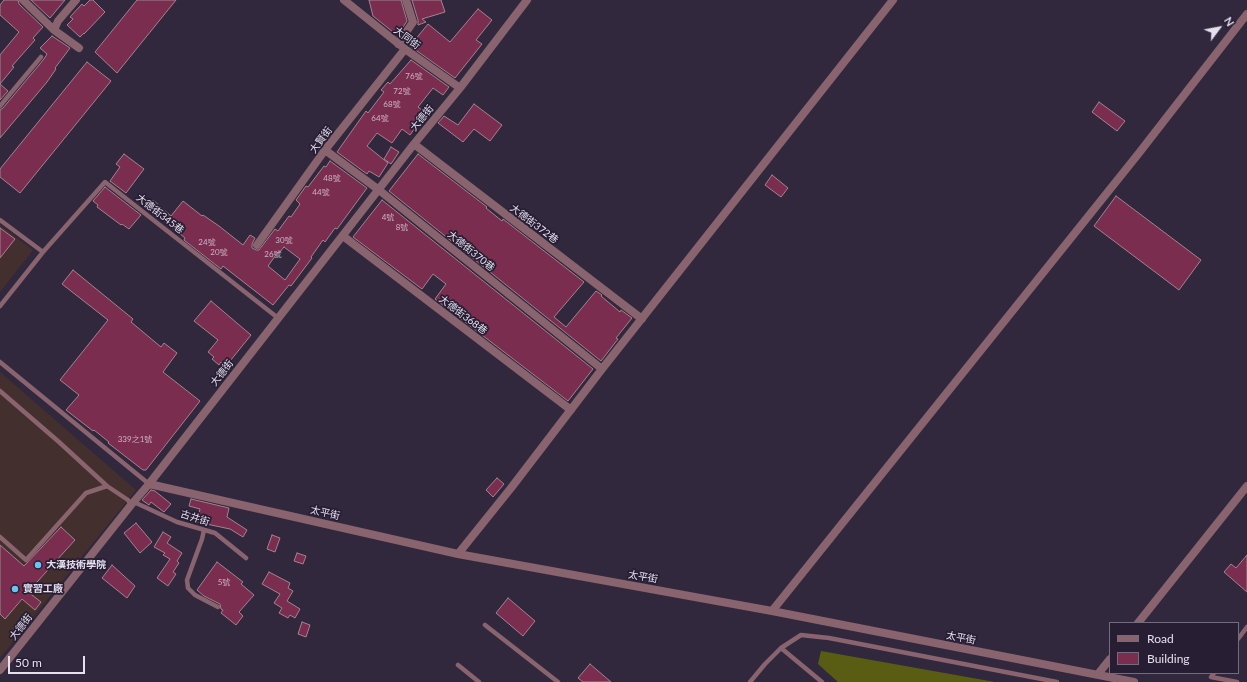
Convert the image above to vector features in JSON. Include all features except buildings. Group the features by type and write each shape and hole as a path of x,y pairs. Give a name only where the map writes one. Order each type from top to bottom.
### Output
{"street":[{"path":"23,0 54,30 79,48"},
{"path":"54,30 58,21 76,0"},
{"name":"大同街","path":"344,0 398,44 460,88"},
{"path":"354,0 358,12"},
{"path":"398,44 413,22 406,0"},
{"name":"大德街","path":"0,670 132,503 149,484 414,144 460,88 527,0"},
{"path":"458,554 893,0"},
{"path":"772,612 1139,153 1247,14"},
{"name":"大賢街","path":"257,245 325,150 405,49"},
{"name":"大德街372巷","path":"414,144 642,319"},
{"name":"大德街370巷","path":"325,150 379,190 602,369"},
{"name":"大德街368巷","path":"343,236 571,410"},
{"name":"太平街","path":"149,484 458,554 772,612 1134,682"},
{"path":"1139,622 1247,486"},
{"path":"1098,674 1109,660"}],"lane":[{"path":"0,106 41,57"},
{"name":"大德街345巷","path":"43,252 105,182 278,318"},
{"path":"0,220 43,252 0,306"},
{"path":"0,362 149,484"},
{"name":"古井街","path":"0,392 59,442 107,486 132,503 177,522 215,533 246,558"},
{"path":"0,538 26,560 86,494 107,486"},
{"path":"204,530 187,580 188,588 195,595 218,607"},
{"path":"485,625 556,681"},
{"path":"1239,638 1247,627"},
{"path":"750,682 781,648 801,635 828,638 1057,682"},
{"path":"781,648 822,682"},
{"path":"458,665 479,682"},
{"path":"1211,677 1237,682"}],"shaded area":[{"path":"0,225 33,250 0,292"},
{"name":"大漢技術學院","path":"0,372 136,490 0,658"},
{"path":"821,651 995,682 838,682 818,664"}],"place":[{"name":"大漢技術學院","path":"38,565"},
{"name":"實習工廠","path":"15,589"}]}
